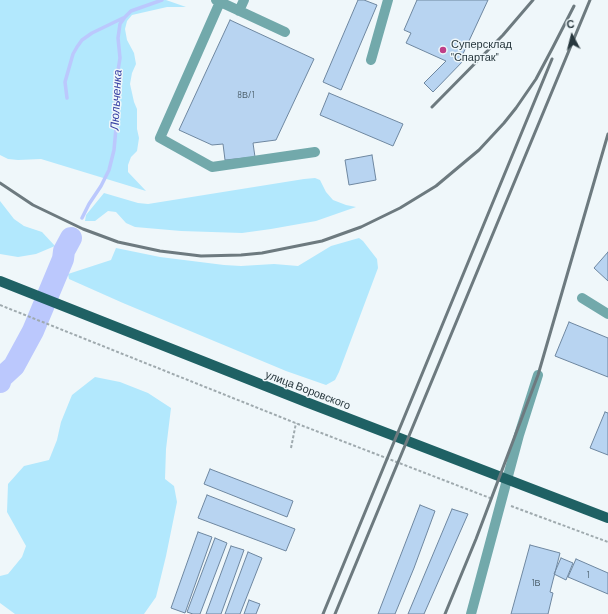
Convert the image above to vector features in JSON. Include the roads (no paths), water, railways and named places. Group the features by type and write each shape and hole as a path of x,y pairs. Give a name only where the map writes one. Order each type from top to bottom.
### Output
{"main road":[{"name":"улица Воровского","path":"0,281 313,405 608,518"}],"street":[{"path":"239,10 244,0"},
{"path":"371,60 388,0"},
{"path":"285,32 218,1 160,138 212,167 314,152"},
{"path":"582,298 608,314"},
{"path":"471,614 519,435 538,375"}],"waterway":[{"name":"Люльченка","path":"82,218 109,170 114,150 116,128 116,83 120,58 118,38 120,24 131,11 162,0"},
{"path":"67,98 65,82 73,54 77,47 82,40 92,33 123,18"},
{"name":"Люльченка","path":"0,382 1,378 14,366 33,331 63,259 64,251 71,238"}],"railway":[{"path":"432,107 503,35 533,0"},
{"path":"335,614 590,0"},
{"path":"0,183 33,205 83,229 118,242 160,251 201,256 241,255 262,253 322,241 361,227 400,208 436,186 479,150 504,123 536,79 574,6"},
{"path":"323,614 552,59"},
{"path":"445,614 476,539 538,375 608,134"}],"place":[{"name":"Суперсклад \"Спартак\"","path":"443,50"}]}
